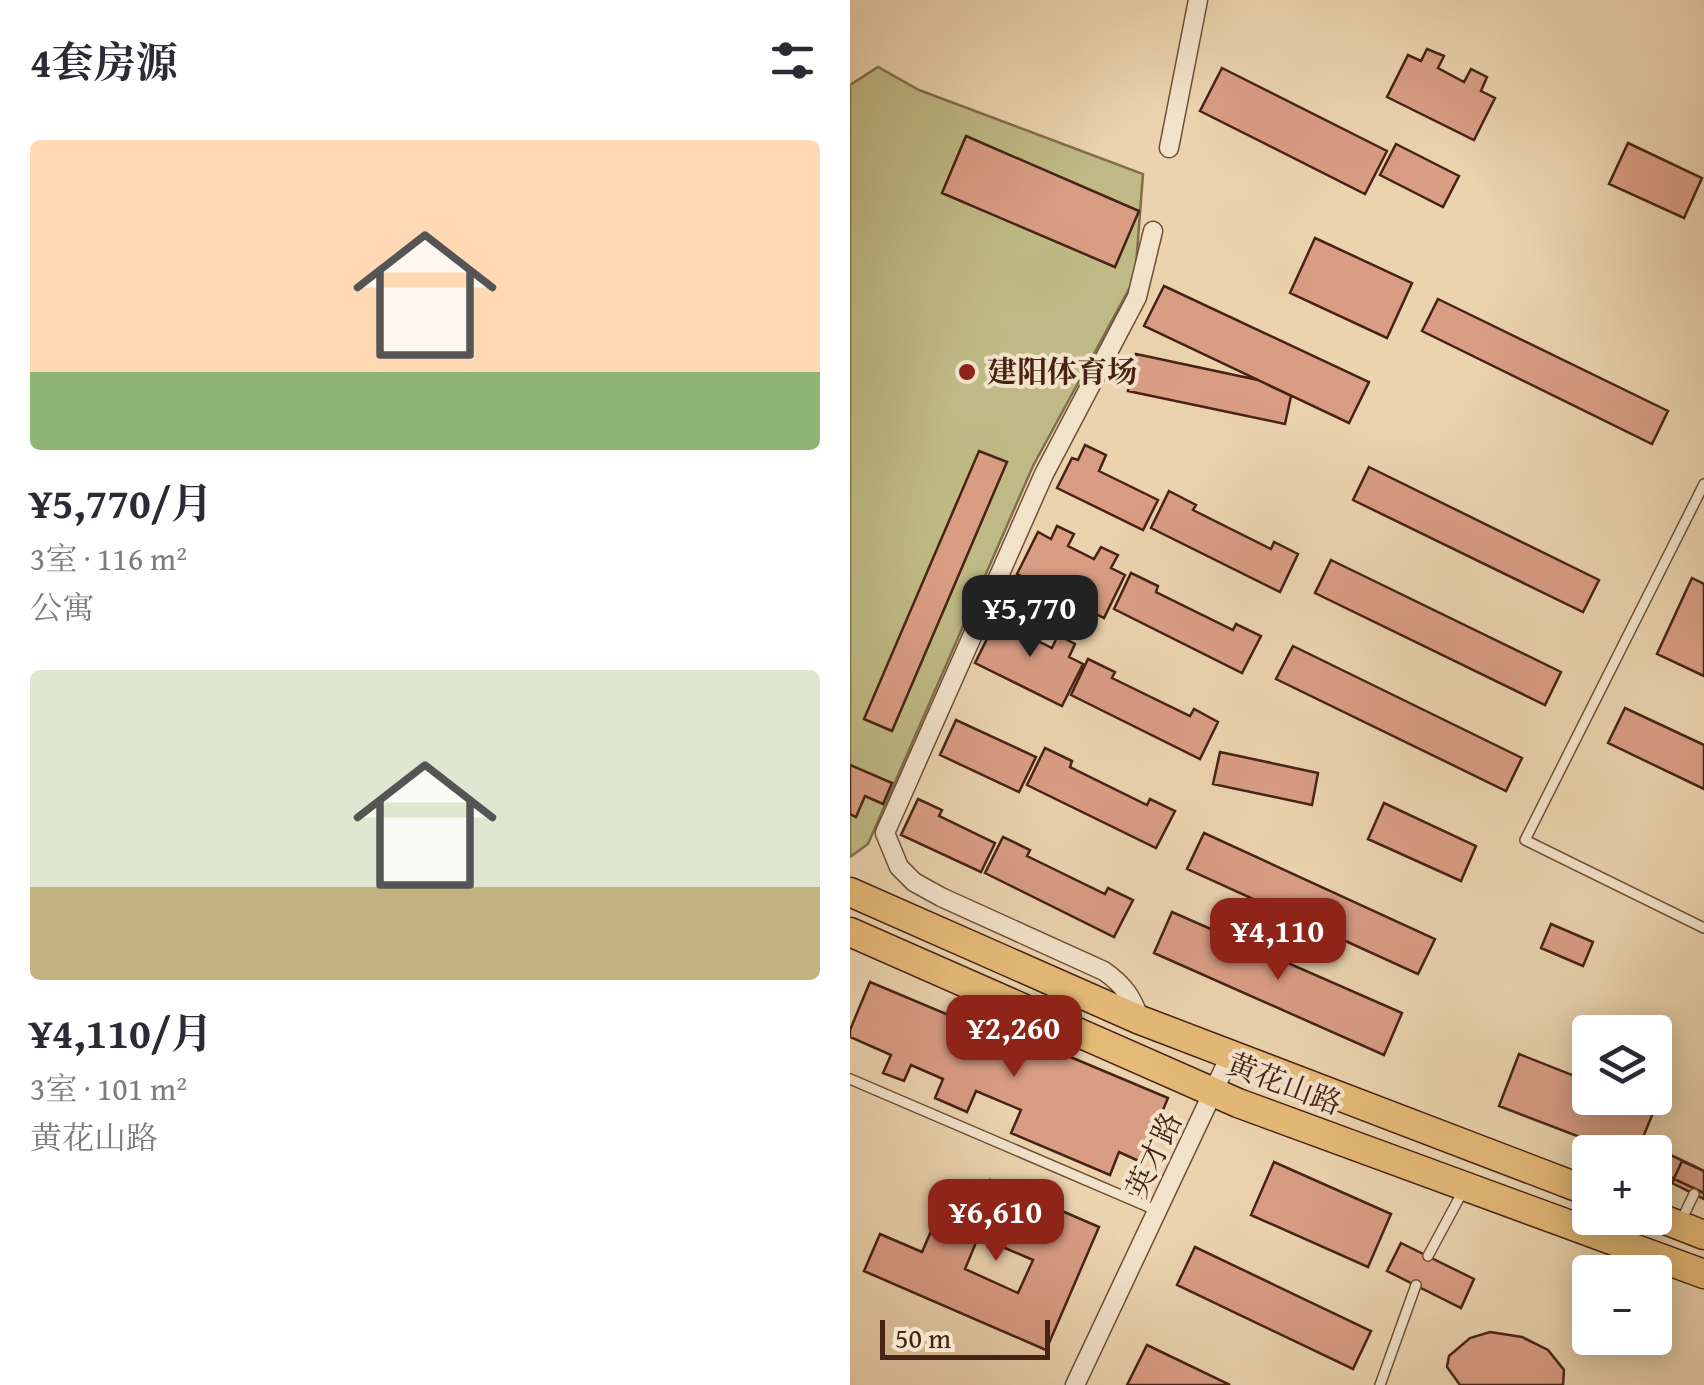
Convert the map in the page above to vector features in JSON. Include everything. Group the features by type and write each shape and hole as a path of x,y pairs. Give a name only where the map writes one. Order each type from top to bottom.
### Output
{"main road":[{"name":"黄花山路","path":"850,892 1140,1020 1572,1185"},
{"name":"黄花山路","path":"850,932 1214,1092 1704,1274"}],"street":[{"path":"1168,148 1198,0"},
{"path":"1140,1020 1132,996 1122,983 1104,971 914,882 899,867 885,833 1044,474 1137,297 1154,232"},
{"name":"英才路","path":"1076,1385 1230,1056"}],"lane":[{"path":"1704,484 1525,840 1704,928"},
{"path":"850,1079 1158,1212"},
{"path":"1428,1256 1465,1186"},
{"path":"1679,1225 1694,1194"},
{"path":"1380,1385 1416,1286"}],"shaded area":[{"name":"建阳体育场","path":"878,67 919,90 1143,174 1135,278 1033,466 868,844 850,857 850,85"}],"building":[{"path":"1427,49 1444,56 1438,68 1464,82 1471,69 1487,77 1481,91 1495,98 1474,140 1387,97 1408,55 1421,61"},
{"path":"1222,68 1387,151 1365,194 1200,111"},
{"path":"966,136 1139,211 1115,267 942,193"},
{"path":"1628,143 1702,178 1684,218 1609,184"},
{"path":"1396,144 1459,176 1443,207 1380,175"},
{"path":"1315,238 1412,283 1387,338 1290,293"},
{"path":"1164,286 1369,382 1349,423 1144,326"},
{"path":"1438,299 1668,411 1652,444 1422,331"},
{"path":"1136,354 1258,380 1291,396 1285,424 1128,391"},
{"path":"1085,445 1106,455 1099,471 1158,500 1143,530 1057,488 1072,458 1078,460"},
{"path":"979,451 1007,462 892,731 864,719"},
{"path":"1369,467 1599,580 1583,612 1353,500"},
{"path":"1169,491 1196,505 1193,510 1271,549 1274,542 1298,554 1280,592 1151,528"},
{"path":"1057,526 1074,534 1068,546 1094,559 1101,547 1118,555 1111,568 1125,575 1104,618 1017,574 1038,532 1051,539"},
{"path":"1331,560 1561,672 1545,705 1315,593"},
{"path":"1131,573 1158,586 1156,592 1233,630 1236,624 1261,636 1242,673 1114,609"},
{"path":"1692,578 1704,584 1704,676 1657,654"},
{"path":"1015,614 1032,623 1026,635 1052,648 1058,635 1075,644 1069,657 1083,664 1062,706 975,663 996,621 1009,627"},
{"path":"1293,646 1522,758 1506,791 1276,679"},
{"path":"1088,659 1115,672 1112,678 1190,716 1194,709 1218,722 1200,759 1071,695"},
{"path":"1625,708 1704,745 1704,789 1608,743"},
{"path":"956,720 1036,757 1019,792 940,755"},
{"path":"1045,748 1072,761 1070,767 1147,805 1150,799 1175,811 1156,848 1027,785"},
{"path":"1220,752 1318,773 1312,805 1213,784"},
{"path":"850,765 892,783 883,804 865,796 856,817 850,814"},
{"path":"918,799 942,810 939,816 995,843 981,872 901,835"},
{"path":"1384,803 1476,846 1461,881 1368,839"},
{"path":"1204,833 1435,939 1418,974 1187,869"},
{"path":"1003,837 1030,850 1027,856 1105,894 1108,888 1133,900 1114,937 985,873"},
{"path":"1172,912 1402,1013 1384,1055 1154,953"},
{"path":"1551,924 1593,942 1583,966 1541,948"},
{"path":"870,982 1039,1053 1042,1045 1168,1098 1141,1162 1119,1152 1110,1175 1011,1133 1021,1110 976,1091 967,1112 935,1098 943,1079 911,1065 904,1081 883,1073 891,1055 850,1037"},
{"path":"1519,1054 1572,1075 1572,1115 1652,1115 1644,1135 1575,1135 1499,1106"},
{"path":"1672,1156 1704,1171 1704,1193 1672,1178"},
{"path":"1682,1161 1704,1171 1704,1199 1672,1183"},
{"path":"1274,1162 1391,1214 1368,1267 1251,1215"},
{"path":"990,1180 1099,1227 1046,1350 864,1271 880,1234 922,1252 935,1222 977,1240 965,1269 1018,1293 1033,1260 968,1232"},
{"path":"1401,1243 1474,1279 1461,1308 1387,1271"},
{"path":"1195,1247 1371,1331 1353,1369 1177,1285"},
{"path":"1490,1332 1522,1337 1548,1350 1564,1370 1563,1385 1460,1385 1447,1367 1449,1356 1470,1338"},
{"path":"1147,1345 1230,1385 1127,1385"}],"place":[{"name":"建阳体育场","path":"967,372"}]}
